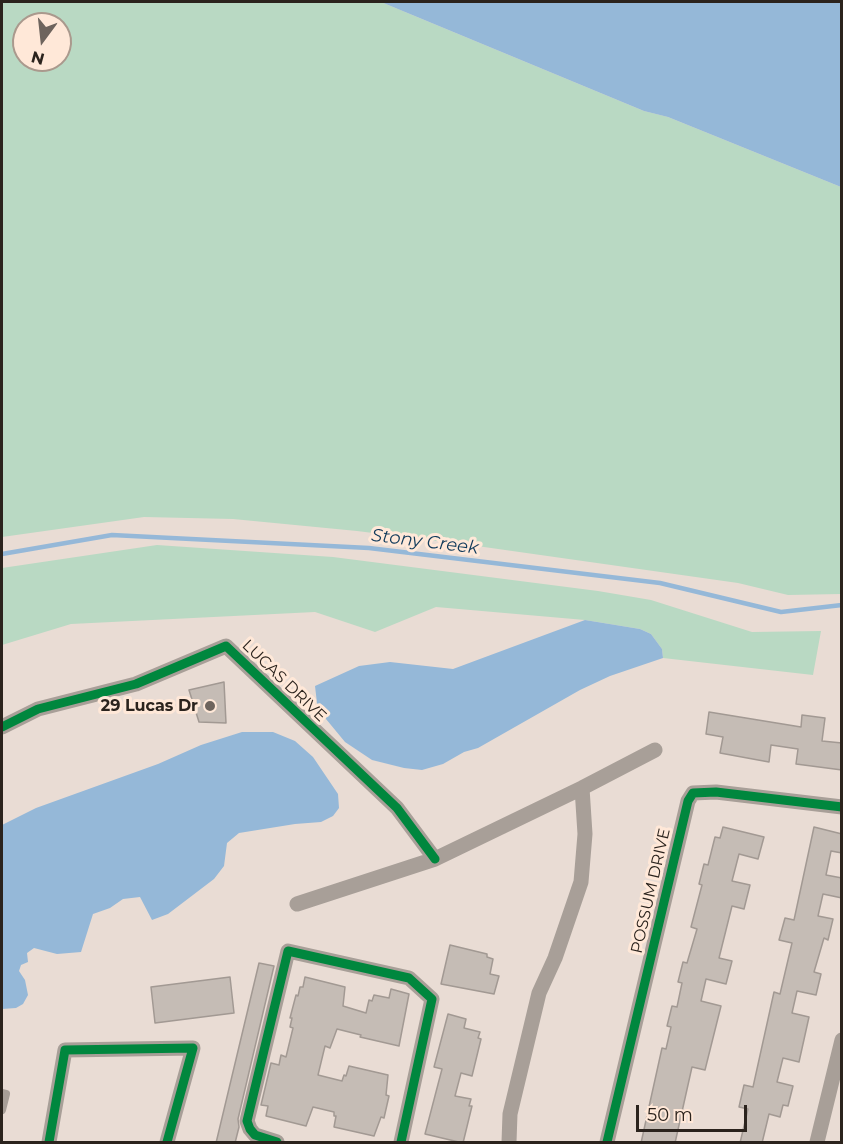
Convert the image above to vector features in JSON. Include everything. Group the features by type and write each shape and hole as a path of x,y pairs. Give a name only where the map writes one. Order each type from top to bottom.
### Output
{"street":[{"name":"LUCAS DRIVE","path":"2,727 38,709 136,684 226,646 397,808 435,859"},
{"path":"297,904 435,859 655,750"},
{"path":"509,1143 510,1114 539,993 555,958 581,882 585,834 582,788"},
{"name":"POSSUM DRIVE","path":"607,1143 687,801 693,793 716,792 842,807"},
{"path":"277,1143 255,1135 247,1121 288,951 409,978 432,999 400,1143"},
{"path":"817,1143 842,1040"},
{"path":"49,1143 65,1050 193,1048 167,1143"}],"lane":[{"path":"2,1093 6,1095 2,1110"}],"green space":[{"path":"2,2 381,2 644,111 668,117 841,187 841,594 788,595 738,583 357,531 233,519 144,517 2,537"},
{"path":"157,545 333,557 598,591 651,600 752,632 821,631 813,675 663,658 662,649 651,634 640,629 585,620 436,607 375,632 315,612 71,624 2,645 2,568"}],"water":[{"path":"381,2 841,2 841,187 668,117 644,111"},
{"path":"585,620 640,629 651,634 662,649 663,658 610,676 580,690 478,748 464,752 443,764 422,770 372,760 345,742 326,719 317,703 315,686 359,666 390,662 453,669"},
{"path":"242,732 273,732 295,741 313,757 338,794 339,808 333,816 321,822 239,833 227,843 224,866 214,879 168,914 152,920 140,897 123,899 110,908 93,914 81,952 57,954 34,948 27,953 28,962 21,965 19,971 25,980 28,995 23,1004 16,1008 2,1009 2,825 36,808 158,764 201,745"}],"building":[{"name":"29 Lucas Dr","path":"224,682 226,723 199,722 189,690"},
{"path":"709,712 801,727 802,715 825,718 822,741 842,743 842,770 796,764 798,749 771,745 769,762 720,753 723,737 706,734"},
{"path":"723,827 764,837 758,859 739,854 732,881 750,885 744,909 732,906 719,958 732,961 726,984 706,979 701,1001 721,1006 705,1070 692,1067 675,1143 641,1143 662,1048 666,1049 671,1027 667,1026 672,1006 677,1007 682,983 678,982 683,962 687,963 697,929 691,927 702,885 699,884 704,864 708,865 715,837 720,838"},
{"path":"814,827 842,834 842,853 831,851 826,875 842,878 842,898 823,894 818,916 833,919 828,940 824,938 814,972 821,974 816,995 797,991 792,1013 809,1017 799,1062 783,1058 777,1082 793,1086 788,1106 783,1105 780,1117 769,1114 762,1143 740,1143 748,1109 739,1107 744,1085 753,1087 774,992 780,994 792,943 779,940 785,918 794,920"},
{"path":"450,945 487,954 487,957 493,959 490,974 499,976 494,994 441,984"},
{"path":"259,963 274,966 238,1119 239,1127 235,1143 216,1143"},
{"path":"230,977 234,1013 155,1023 151,987"},
{"path":"305,977 345,987 343,1006 366,1013 369,1000 372,1001 374,995 389,998 391,989 409,994 399,1046 337,1029 330,1048 325,1046 318,1075 342,1081 349,1066 388,1075 386,1095 389,1096 384,1118 381,1117 374,1136 334,1127 336,1116 334,1112 313,1107 306,1126 266,1116 268,1106 261,1105 271,1063 279,1065 281,1055 286,1057 293,1028 290,1027 292,1018 290,1018 296,995 298,996 300,987 303,987"},
{"path":"448,1014 466,1019 464,1028 480,1032 478,1038 481,1039 472,1076 461,1073 455,1096 471,1099 469,1106 472,1106 463,1143 425,1134 442,1069 434,1067"}],"waterway":[{"name":"Stony Creek","path":"2,554 112,535 369,548 660,583 781,612 842,605"}],"cycle path":[{"path":"2,727 38,709 136,684 226,646 397,808 435,859"},
{"path":"607,1142 688,801 693,793 716,792 842,807"},
{"path":"277,1142 255,1135 247,1121 288,951 409,978 432,999 401,1142"},
{"path":"49,1142 65,1050 193,1048 167,1142"}],"place":[{"name":"29 Lucas Dr","path":"210,706"}]}
